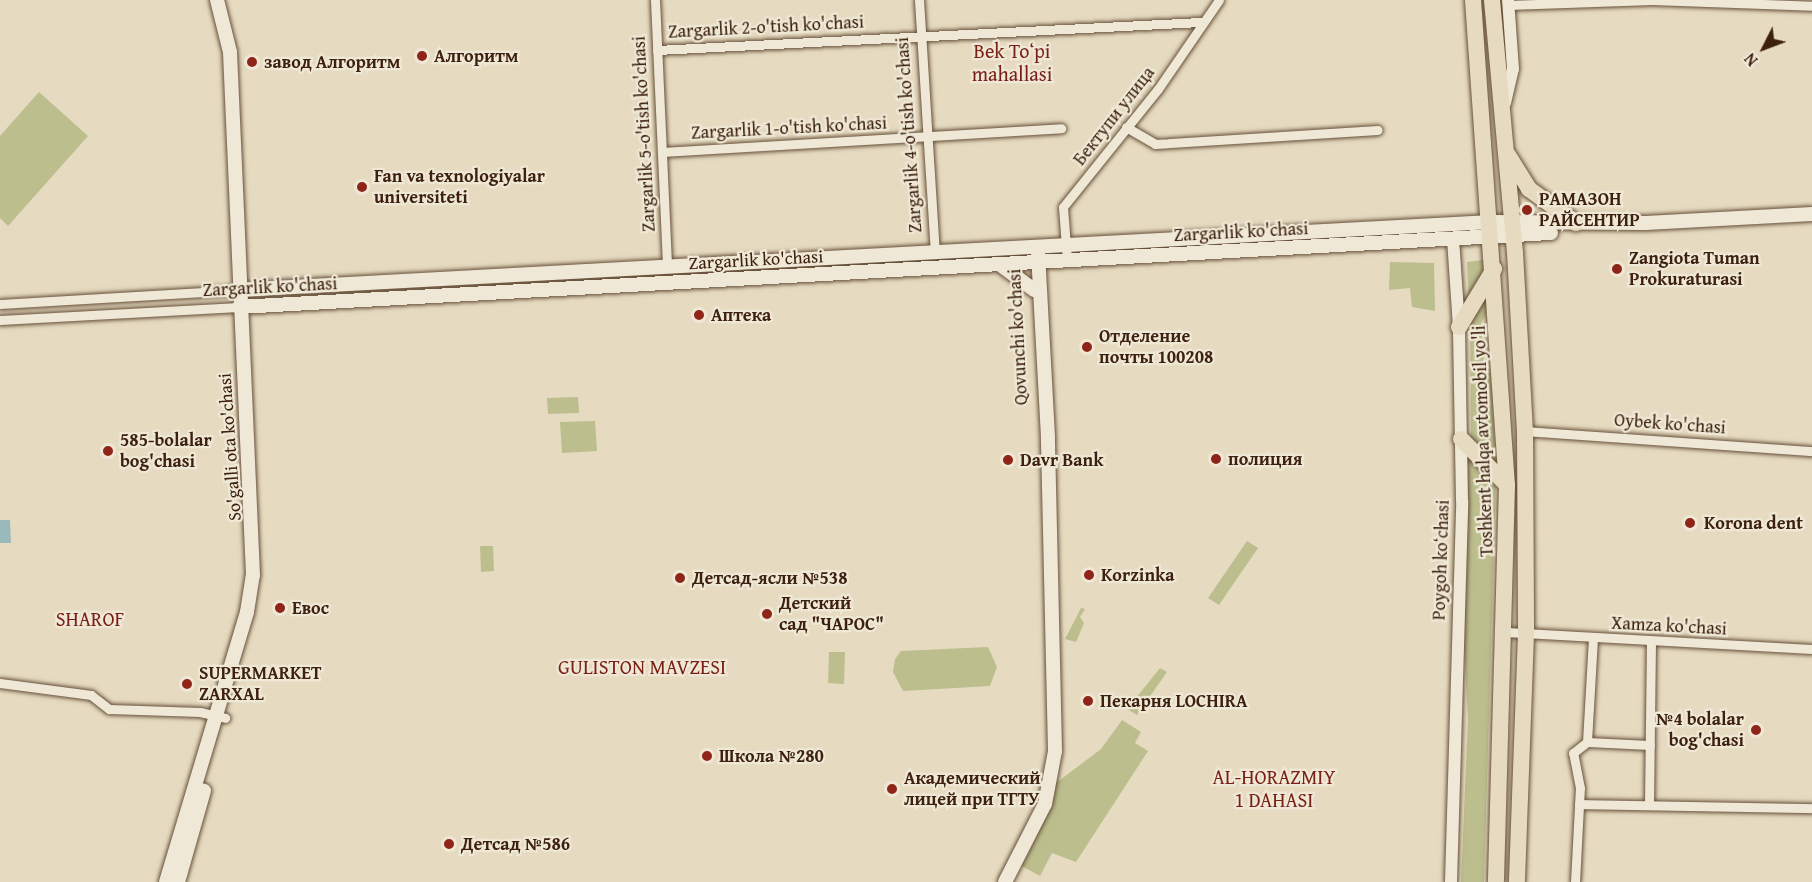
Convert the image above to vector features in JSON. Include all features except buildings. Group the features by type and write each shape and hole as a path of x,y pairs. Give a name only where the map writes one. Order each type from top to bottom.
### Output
{"highway":[{"name":"Toshkent halqa avtomobil yo'li","path":"1473,0 1495,268 1507,484 1506,632 1496,882"},
{"path":"1503,2 1496,52 1512,229 1525,431 1526,634 1517,882"},
{"path":"1476,55 1496,52"},
{"path":"1504,148 1529,189 1576,223"},
{"path":"1459,327 1495,268"},
{"path":"1461,439 1507,484"}],"main road":[{"name":"So'galli ota ko'chasi","path":"178,882 247,612 253,575 252,503 230,52 217,0"},
{"name":"So'galli ota ko'chasi","path":"226,0 239,67 242,290"},
{"path":"1512,229 1576,223 1646,223 1812,214"},
{"path":"1512,229 1622,229 1646,223"},
{"name":"Zargarlik ko'chasi","path":"243,307 1453,239 1492,229"},
{"name":"Zargarlik ko'chasi","path":"242,290 1066,245 1512,229"},
{"name":"Qovunchi ko'chasi","path":"1005,882 1041,815 1054,762 1035,247"},
{"name":"Zargarlik 4-o'tish ko'chasi","path":"936,252 936,267"},
{"name":"Qovunchi ko'chasi","path":"996,882 1038,800 1046,750 1042,438 1034,290 1036,261"},
{"path":"997,263 1034,290"},
{"path":"667,267 668,283"},
{"path":"586,271 588,288"},
{"name":"So'galli ota ko'chasi","path":"166,882 221,717"}],"street":[{"name":"Zargarlik 5-o'tish ko'chasi","path":"655,0 667,267"},
{"name":"Zargarlik 4-o'tish ko'chasi","path":"919,0 936,252"},
{"name":"Бектупи улица","path":"1067,260 1063,207 1158,89 1201,22 1219,0"},
{"path":"1501,119 1513,69 1503,2 1652,0 1812,6"},
{"name":"Zargarlik 2-o'tish ko'chasi","path":"657,50 1201,22"},
{"path":"1126,127 1155,144 1378,130"},
{"name":"Zargarlik 1-o'tish ko'chasi","path":"662,152 1061,128"},
{"name":"Poygoh koʻchasi","path":"1451,882 1461,439 1459,327 1453,239"},
{"name":"Zargarlik ko'chasi","path":"0,304 242,290"},
{"path":"129,297 130,313"},
{"name":"Zargarlik ko'chasi","path":"0,320 243,307"},
{"name":"Oybek ko'chasi","path":"1525,431 1812,451"},
{"name":"Xamza ko'chasi","path":"1506,632 1593,639 1812,649"},
{"path":"1587,742 1593,639"},
{"path":"1649,805 1651,642"},
{"path":"0,683 91,695 108,709 153,708 221,717"},
{"path":"1575,882 1579,804 1573,753 1587,742 1650,746"},
{"path":"1579,804 1812,808"}],"green space":[{"path":"39,92 88,136 8,226 0,218 0,136"},
{"path":"1484,260 1485,271 1469,304 1467,262"},
{"path":"1390,262 1434,263 1435,311 1412,307 1410,288 1389,290"},
{"path":"1487,295 1487,312 1481,323 1484,362 1491,371 1496,463 1471,440 1470,317"},
{"path":"578,397 579,413 548,414 547,398"},
{"path":"595,421 597,451 562,453 560,422"},
{"path":"1468,457 1496,479 1484,882 1461,882 1468,719 1464,646"},
{"path":"1247,541 1258,548 1219,605 1208,598"},
{"path":"480,546 493,546 494,571 481,572"},
{"path":"1081,608 1085,609 1080,617 1084,623 1076,642 1065,639"},
{"path":"988,647 997,667 990,686 903,691 893,672 895,659 901,651"},
{"path":"829,652 845,652 844,684 828,683"},
{"path":"1160,668 1167,672 1137,715 1127,709"},
{"path":"1122,720 1141,732 1135,743 1148,751 1076,862 1052,853 1040,876 1020,865 1048,811 1056,783 1101,749"}],"water":[{"path":"0,520 10,520 11,543 0,543"}],"place":[{"name":"Алгоритм","path":"422,56"},
{"name":"завод Алгоритм","path":"252,62"},
{"name":"Fan va texnologiyalar universiteti","path":"362,187"},
{"name":"РАМАЗОН РАЙСЕНТИР","path":"1527,210"},
{"name":"Zangiota Tuman Prokuraturasi","path":"1617,269"},
{"name":"Аптека","path":"699,315"},
{"name":"Отделение почты 100208","path":"1087,347"},
{"name":"585-bolalar bog'chasi","path":"108,451"},
{"name":"полиция","path":"1216,459"},
{"name":"Davr Bank","path":"1008,460"},
{"name":"Korona dent","path":"1690,523"},
{"name":"Korzinka","path":"1089,575"},
{"name":"Детсад-ясли №538","path":"680,578"},
{"name":"Евос","path":"280,608"},
{"name":"Детский сад \"ЧАРОС\"","path":"767,614"},
{"name":"SUPERMARKET ZARXAL","path":"187,684"},
{"name":"Пекарня LOCHIRA","path":"1088,701"},
{"name":"№4 bolalar bog'chasi","path":"1756,730"},
{"name":"Школа №280","path":"707,756"},
{"name":"Академический лицей при ТГТУ","path":"892,789"},
{"name":"Детсад №586","path":"449,844"}],"district":[{"name":"Bek Toʻpi mahallasi","path":"1012,62"},
{"name":"SHAROF","path":"90,618"},
{"name":"GULISTON MAVZESI","path":"642,666"},
{"name":"AL-HORAZMIY 1 DAHASI","path":"1274,788"}]}
